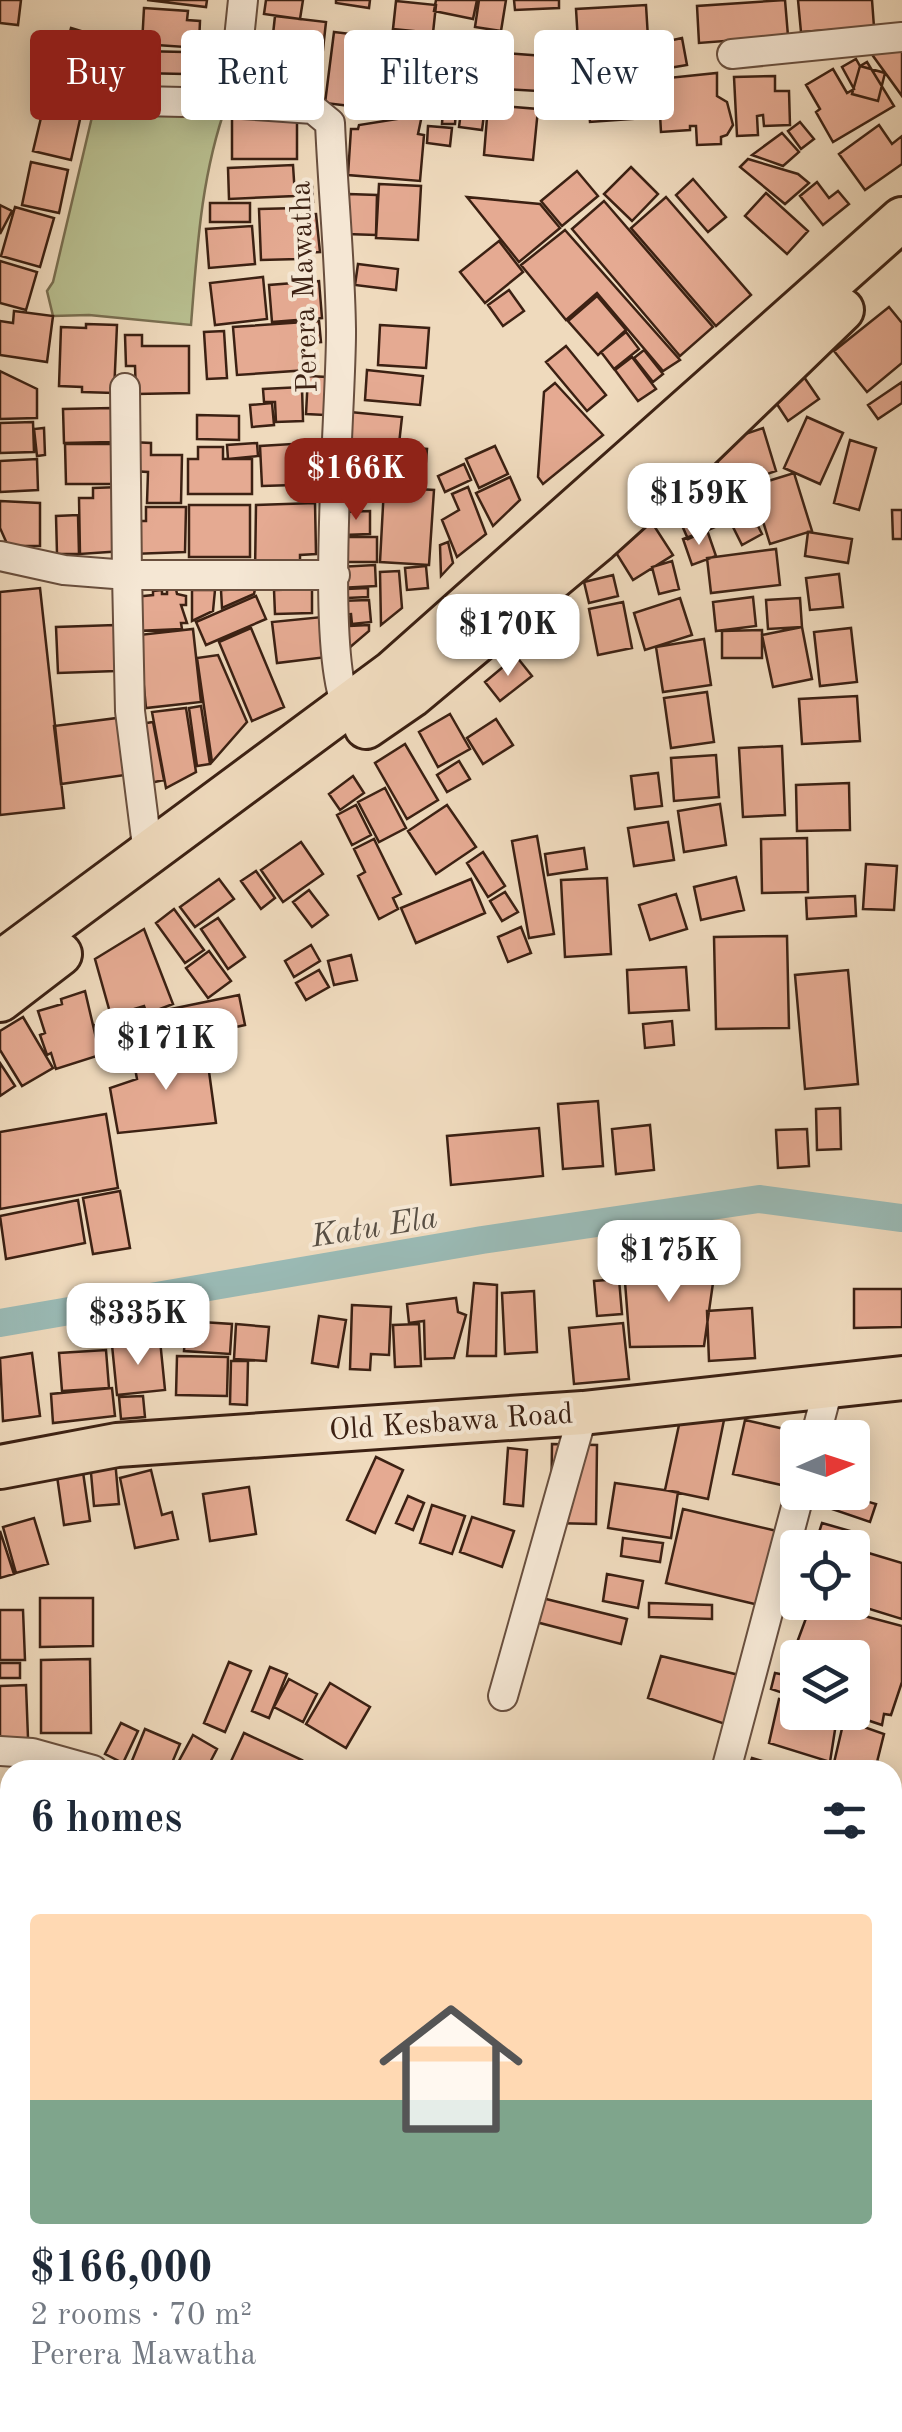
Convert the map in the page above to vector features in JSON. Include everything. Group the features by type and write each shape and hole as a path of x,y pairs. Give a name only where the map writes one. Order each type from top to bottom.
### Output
{"main road":[{"path":"0,1000 353,718 393,672 902,218"},
{"path":"0,963 148,854 353,718 411,696 598,540 902,256"},
{"name":"Old Kesbawa Road","path":"0,1467 116,1444 583,1413 902,1378"}],"street":[{"path":"240,30 243,0"},
{"path":"732,54 902,37"},
{"name":"Perera Mawatha","path":"324,118 330,123 341,329 334,575 336,656 353,718"},
{"path":"125,388 130,712 148,854"},
{"path":"0,556 64,570 127,575 334,575"},
{"path":"819,1420 829,1384"},
{"path":"503,1696 583,1413"},
{"path":"729,1760 795,1510"},
{"path":"0,1751 54,1760"}],"green space":[{"path":"161,101 181,102 181,120 221,120 206,185 191,325 89,315 53,316 47,291 53,282 91,120 161,120"}],"building":[{"path":"0,0 21,0 18,25 0,23"},
{"path":"147,0 207,0 206,7"},
{"path":"266,0 303,0 300,19 264,14"},
{"path":"336,0 370,0 369,8"},
{"path":"436,0 477,0 473,19 434,11"},
{"path":"479,0 506,0 501,30 475,27"},
{"path":"514,0 559,0 559,8 515,10"},
{"path":"785,0 788,36 699,43 697,6"},
{"path":"798,0 872,0 874,27 801,32"},
{"path":"396,1 436,5 433,30 393,29"},
{"path":"646,5 648,30 577,30 576,9"},
{"path":"144,8 188,11 187,20 200,21 200,30 181,30 181,47 161,45 161,30 143,30"},
{"path":"275,16 326,22 324,40 324,30 273,30"},
{"path":"334,32 344,33 344,105 325,103"},
{"path":"682,38 687,65 674,67 674,40"},
{"path":"902,46 902,96 868,49"},
{"path":"161,51 181,52 181,74 161,74"},
{"path":"514,54 534,55 534,91 514,90"},
{"path":"856,59 860,66 867,62 894,106 833,142 806,85 833,69 847,93 854,89 842,67"},
{"path":"860,66 885,73 878,101 852,94"},
{"path":"717,73 717,96 727,102 733,125 721,137 721,144 697,145 696,126 661,132 660,120 674,120 674,77"},
{"path":"775,76 775,91 789,91 790,125 764,126 763,115 757,116 758,135 737,136 734,77"},
{"path":"514,107 534,109 537,120 533,160 484,155 487,120 514,120"},
{"path":"40,120 80,120 71,160 33,151"},
{"path":"232,120 297,120 297,159 232,159"},
{"path":"421,120 418,134 424,135 420,181 348,175 351,129 358,129 359,125"},
{"path":"460,120 483,120 482,130 459,127"},
{"path":"800,122 814,139 801,149 788,131"},
{"path":"879,125 892,144 902,136 902,164 865,190 839,154"},
{"path":"428,126 452,128 450,146 427,143"},
{"path":"782,133 799,152 783,166 752,155"},
{"path":"748,159 798,174 809,183 785,204 740,167"},
{"path":"31,162 68,170 59,213 22,205"},
{"path":"293,165 295,196 229,199 228,168"},
{"path":"631,167 658,194 632,221 604,194"},
{"path":"577,171 598,196 562,226 541,201"},
{"path":"693,179 726,217 708,232 676,195"},
{"path":"817,182 829,198 838,191 849,204 823,225 800,196"},
{"path":"379,184 421,186 418,240 376,238"},
{"path":"312,186 313,202 299,204 296,188"},
{"path":"766,193 808,231 787,254 745,216"},
{"path":"348,194 377,195 376,235 346,234"},
{"path":"467,197 540,204 560,228 519,262"},
{"path":"666,197 751,295 716,326 631,228"},
{"path":"604,201 713,327 680,356 572,229"},
{"path":"210,203 250,203 250,222 210,222"},
{"path":"0,205 12,211 0,234"},
{"path":"15,207 54,218 40,267 1,256"},
{"path":"298,208 299,259 261,260 259,209"},
{"path":"316,214 320,252 302,253 299,215"},
{"path":"252,226 255,264 209,268 206,229"},
{"path":"565,230 680,360 663,371 597,293 566,320 521,265"},
{"path":"499,241 523,272 485,303 460,272"},
{"path":"0,261 37,272 26,310 0,303"},
{"path":"358,264 398,269 396,290 355,285"},
{"path":"263,277 267,319 215,325 210,283"},
{"path":"319,281 322,318 272,322 269,285"},
{"path":"509,290 524,311 503,326 488,305"},
{"path":"597,296 626,330 598,355 568,321"},
{"path":"889,307 902,323 902,363 867,392 834,351"},
{"path":"14,311 53,316 47,362 0,355 0,321 13,323"},
{"path":"319,321 321,342 306,343 308,370 237,375 233,327"},
{"path":"86,324 117,325 114,393 82,392 82,387 59,386 61,327 86,328"},
{"path":"380,325 429,328 426,368 378,365"},
{"path":"224,331 227,378 207,379 204,332"},
{"path":"626,332 639,349 614,369 601,352"},
{"path":"125,335 142,335 142,346 189,346 189,393 136,394 135,366 126,366"},
{"path":"566,346 606,395 587,411 546,362"},
{"path":"644,350 663,374 653,382 634,358"},
{"path":"632,357 656,389 638,401 615,370"},
{"path":"367,370 423,376 420,405 365,400"},
{"path":"0,371 37,389 37,418 0,419"},
{"path":"308,376 327,377 325,415 306,414"},
{"path":"804,377 819,399 788,421 773,398"},
{"path":"902,382 902,403 878,419 868,405"},
{"path":"555,383 603,435 543,484 538,477 544,392"},
{"path":"302,387 303,421 276,422 275,402 264,402 263,389"},
{"path":"272,403 274,425 252,427 250,405"},
{"path":"112,408 113,442 64,443 63,409"},
{"path":"350,412 402,417 399,444 347,439"},
{"path":"197,415 239,416 239,440 197,439"},
{"path":"807,417 843,433 820,484 784,468"},
{"path":"33,422 34,452 0,453 0,423"},
{"path":"44,428 45,455 37,456 34,429"},
{"path":"763,428 776,471 726,488 712,445"},
{"path":"850,440 876,448 859,510 834,503"},
{"path":"131,442 151,443 151,455 182,455 181,503 147,503 148,472 131,471"},
{"path":"303,442 321,442 322,472 303,473"},
{"path":"257,443 258,456 228,459 227,445"},
{"path":"65,444 116,444 116,484 66,484"},
{"path":"292,444 294,485 262,486 260,446"},
{"path":"380,445 427,449 424,485 377,482"},
{"path":"495,446 508,474 479,488 466,459"},
{"path":"198,447 223,447 223,459 252,459 252,494 188,494 188,459 198,459"},
{"path":"37,459 38,490 0,492 0,461"},
{"path":"464,464 471,480 445,492 438,476"},
{"path":"794,473 812,531 770,544 752,486"},
{"path":"510,477 520,500 493,526 476,493"},
{"path":"717,485 733,519 688,539 673,505"},
{"path":"120,487 123,551 80,554 79,498 93,498 93,488"},
{"path":"384,487 434,490 429,565 380,562"},
{"path":"468,487 486,534 457,557 442,520 459,510 452,494"},
{"path":"0,501 40,503 40,546 8,546 0,528"},
{"path":"315,503 316,554 300,555 300,572 255,573 256,505"},
{"path":"189,505 250,505 250,557 189,557"},
{"path":"146,507 186,507 185,552 132,554 132,521 146,521"},
{"path":"892,510 902,510 902,539 893,539"},
{"path":"370,511 370,534 343,535 343,512"},
{"path":"78,515 79,554 57,554 56,516"},
{"path":"753,516 762,534 742,545 733,527"},
{"path":"649,518 673,555 633,580 610,543"},
{"path":"707,530 716,556 692,565 683,539"},
{"path":"808,532 852,539 848,563 805,556"},
{"path":"343,537 377,537 377,562 343,562"},
{"path":"448,542 453,563 441,576 440,545"},
{"path":"776,549 780,585 711,593 707,558"},
{"path":"672,561 679,589 659,594 652,567"},
{"path":"375,565 376,586 339,588 338,567"},
{"path":"426,566 428,588 407,590 405,568"},
{"path":"399,571 402,608 381,625 380,572"},
{"path":"839,574 843,607 810,610 806,578"},
{"path":"613,575 618,596 589,603 584,582"},
{"path":"40,588 64,808 0,815 0,592"},
{"path":"368,588 368,597 347,598 346,589"},
{"path":"176,589 177,594 186,596 186,605 181,605 187,623 181,623 182,629 135,631 133,597 162,590 162,594 167,594 167,590"},
{"path":"255,589 254,594 222,608 221,590"},
{"path":"312,589 312,613 275,614 274,590"},
{"path":"192,590 215,590 213,611 192,621"},
{"path":"256,596 266,619 206,645 196,622"},
{"path":"753,597 756,626 716,631 713,602"},
{"path":"680,598 692,635 645,650 634,613"},
{"path":"800,598 802,627 768,629 766,600"},
{"path":"369,600 371,622 352,624 351,614 340,615 339,601"},
{"path":"623,602 632,648 598,655 589,609"},
{"path":"555,613 570,637 541,656 526,631"},
{"path":"322,617 327,657 277,663 272,622"},
{"path":"341,617 349,617 350,626 369,625 369,631 342,654"},
{"path":"115,625 116,671 58,673 56,627"},
{"path":"802,627 812,679 773,687 762,635"},
{"path":"251,628 284,707 252,721 219,642"},
{"path":"851,628 857,682 820,686 814,632"},
{"path":"193,629 201,702 146,708 139,635"},
{"path":"762,630 762,658 722,658 722,631"},
{"path":"704,639 711,685 663,692 656,647"},
{"path":"218,655 247,722 212,762 197,658"},
{"path":"516,656 532,676 500,701 485,682"},
{"path":"707,692 714,742 671,748 664,698"},
{"path":"857,696 860,741 802,744 799,699"},
{"path":"201,706 210,764 197,766 189,708"},
{"path":"186,708 196,772 166,788 152,712"},
{"path":"450,714 470,749 438,767 419,732"},
{"path":"117,718 125,775 61,784 54,726"},
{"path":"496,719 513,745 483,764 467,738"},
{"path":"153,722 164,780 150,783 140,724"},
{"path":"405,744 438,800 407,819 375,763"},
{"path":"782,746 785,815 743,817 739,748"},
{"path":"716,755 719,797 674,801 671,758"},
{"path":"459,761 470,779 447,792 437,775"},
{"path":"658,773 662,806 635,809 631,776"},
{"path":"353,776 364,793 340,810 329,794"},
{"path":"849,783 850,830 797,831 796,785"},
{"path":"385,788 406,828 379,842 358,802"},
{"path":"720,804 726,845 684,852 678,811"},
{"path":"356,805 371,835 352,845 337,815"},
{"path":"447,805 476,847 436,874 408,831"},
{"path":"668,822 674,860 634,866 628,828"},
{"path":"537,836 554,934 529,938 512,841"},
{"path":"807,838 808,892 762,893 761,839"},
{"path":"374,839 401,894 393,898 398,909 379,919 358,876 365,872 354,849"},
{"path":"301,842 323,874 283,902 261,870"},
{"path":"584,848 587,869 548,875 545,854"},
{"path":"483,852 505,886 488,897 467,863"},
{"path":"866,864 897,866 894,910 863,909"},
{"path":"256,871 275,898 261,909 241,881"},
{"path":"736,877 744,910 701,920 694,887"},
{"path":"607,878 611,954 565,957 561,880"},
{"path":"219,879 234,899 195,927 180,907"},
{"path":"471,879 485,913 416,943 401,908"},
{"path":"309,890 328,915 312,927 293,902"},
{"path":"505,892 518,912 502,921 490,901"},
{"path":"676,894 687,929 650,940 639,905"},
{"path":"855,896 856,916 807,919 806,898"},
{"path":"174,909 204,950 185,963 156,923"},
{"path":"218,918 245,957 228,969 201,929"},
{"path":"521,927 531,953 508,962 498,937"},
{"path":"144,929 173,1004 147,1014 144,1006 111,1016 95,959"},
{"path":"787,936 789,1028 716,1029 714,937"},
{"path":"311,945 320,961 294,977 285,961"},
{"path":"209,951 231,981 208,998 186,968"},
{"path":"351,955 357,980 334,985 328,961"},
{"path":"686,967 689,1010 629,1013 627,970"},
{"path":"319,970 329,987 306,1000 296,983"},
{"path":"848,970 858,1084 805,1089 795,975"},
{"path":"85,991 100,1055 56,1069 40,1035 45,1033 38,1011"},
{"path":"239,995 245,1025 177,1040 171,1009"},
{"path":"146,1012 152,1044 121,1050 115,1018"},
{"path":"23,1017 53,1068 22,1086 0,1050 0,1031"},
{"path":"108,1021 118,1049 105,1054 95,1025"},
{"path":"672,1021 674,1045 645,1048 643,1024"},
{"path":"205,1042 216,1123 118,1133 110,1088 137,1079 134,1063"},
{"path":"0,1063 15,1086 0,1096"},
{"path":"598,1101 603,1166 563,1169 558,1104"},
{"path":"840,1108 841,1149 817,1150 816,1109"},
{"path":"106,1114 118,1188 0,1209 0,1132"},
{"path":"650,1125 654,1170 616,1174 612,1129"},
{"path":"539,1128 543,1176 451,1185 447,1136"},
{"path":"807,1129 809,1166 778,1168 776,1130"},
{"path":"120,1191 130,1248 93,1254 83,1198"},
{"path":"78,1200 85,1243 6,1259 0,1216"},
{"path":"716,1262 704,1346 630,1347 624,1269"},
{"path":"619,1279 622,1314 597,1316 594,1281"},
{"path":"474,1283 497,1285 496,1356 467,1356"},
{"path":"854,1289 902,1289 902,1327 854,1328"},
{"path":"534,1291 537,1352 505,1354 502,1293"},
{"path":"456,1298 458,1312 466,1315 454,1358 425,1359 424,1321 409,1323 407,1304"},
{"path":"352,1305 391,1307 389,1355 371,1354 370,1370 350,1369"},
{"path":"752,1308 755,1358 709,1361 707,1311"},
{"path":"319,1316 346,1320 338,1367 312,1363"},
{"path":"186,1321 232,1324 230,1354 184,1351"},
{"path":"623,1323 629,1379 574,1384 569,1328"},
{"path":"236,1324 269,1327 266,1361 234,1359"},
{"path":"419,1324 421,1366 395,1367 393,1325"},
{"path":"160,1340 165,1390 117,1395 112,1345"},
{"path":"106,1350 109,1388 62,1391 59,1353"},
{"path":"32,1353 40,1416 3,1421 0,1358"},
{"path":"177,1356 228,1357 227,1396 176,1395"},
{"path":"231,1361 248,1361 247,1405 230,1404"},
{"path":"112,1388 115,1416 53,1423 51,1394"},
{"path":"143,1396 145,1417 121,1419 119,1397"},
{"path":"682,1411 724,1420 708,1499 665,1490"},
{"path":"745,1420 780,1428 780,1485 733,1474"},
{"path":"552,1444 597,1445 596,1524 551,1523"},
{"path":"508,1448 527,1450 523,1506 504,1504"},
{"path":"376,1457 403,1470 375,1533 347,1520"},
{"path":"115,1460 119,1504 94,1506 90,1462"},
{"path":"151,1470 162,1515 172,1512 178,1539 135,1548 120,1478"},
{"path":"83,1472 90,1521 64,1525 57,1476"},
{"path":"615,1483 678,1492 671,1538 608,1528"},
{"path":"249,1487 256,1534 210,1541 203,1494"},
{"path":"408,1496 424,1503 413,1530 396,1523"},
{"path":"870,1502 876,1504 870,1522 835,1510 870,1510"},
{"path":"432,1505 465,1516 452,1554 420,1543"},
{"path":"683,1509 780,1532 763,1606 666,1583"},
{"path":"472,1517 514,1531 502,1567 460,1552"},
{"path":"34,1518 48,1564 16,1573 3,1527"},
{"path":"822,1523 847,1530 820,1530"},
{"path":"0,1531 14,1574 0,1578"},
{"path":"623,1538 663,1543 660,1562 621,1556"},
{"path":"870,1553 902,1563 902,1619 870,1609"},
{"path":"607,1574 643,1581 638,1608 603,1601"},
{"path":"40,1598 93,1598 93,1646 40,1647"},
{"path":"542,1598 627,1619 621,1644 536,1622"},
{"path":"649,1603 712,1605 712,1619 649,1617"},
{"path":"0,1610 23,1610 25,1660 0,1660"},
{"path":"870,1617 902,1626 902,1682 891,1715 884,1714 882,1725 870,1721 870,1640 798,1640 805,1620"},
{"path":"661,1656 739,1675 725,1724 648,1698"},
{"path":"90,1659 91,1733 41,1733 41,1660"},
{"path":"229,1662 251,1671 225,1732 204,1723"},
{"path":"0,1663 20,1663 20,1678 0,1678"},
{"path":"270,1667 287,1674 269,1718 252,1711"},
{"path":"775,1673 780,1674 780,1692 771,1689"},
{"path":"289,1679 317,1694 303,1722 274,1707"},
{"path":"330,1683 370,1707 346,1748 306,1724"},
{"path":"26,1685 28,1738 0,1739 0,1686"},
{"path":"779,1699 780,1730 835,1730 830,1760 769,1743"},
{"path":"121,1723 138,1731 124,1760 105,1754"},
{"path":"145,1729 180,1744 173,1760 132,1760"},
{"path":"870,1729 884,1734 878,1760 835,1760 842,1730"},
{"path":"244,1733 302,1760 232,1760"},
{"path":"193,1735 217,1749 211,1760 179,1760"}],"waterway":[{"name":"Katu Ela","path":"0,1323 482,1240 759,1199 902,1218"}]}
